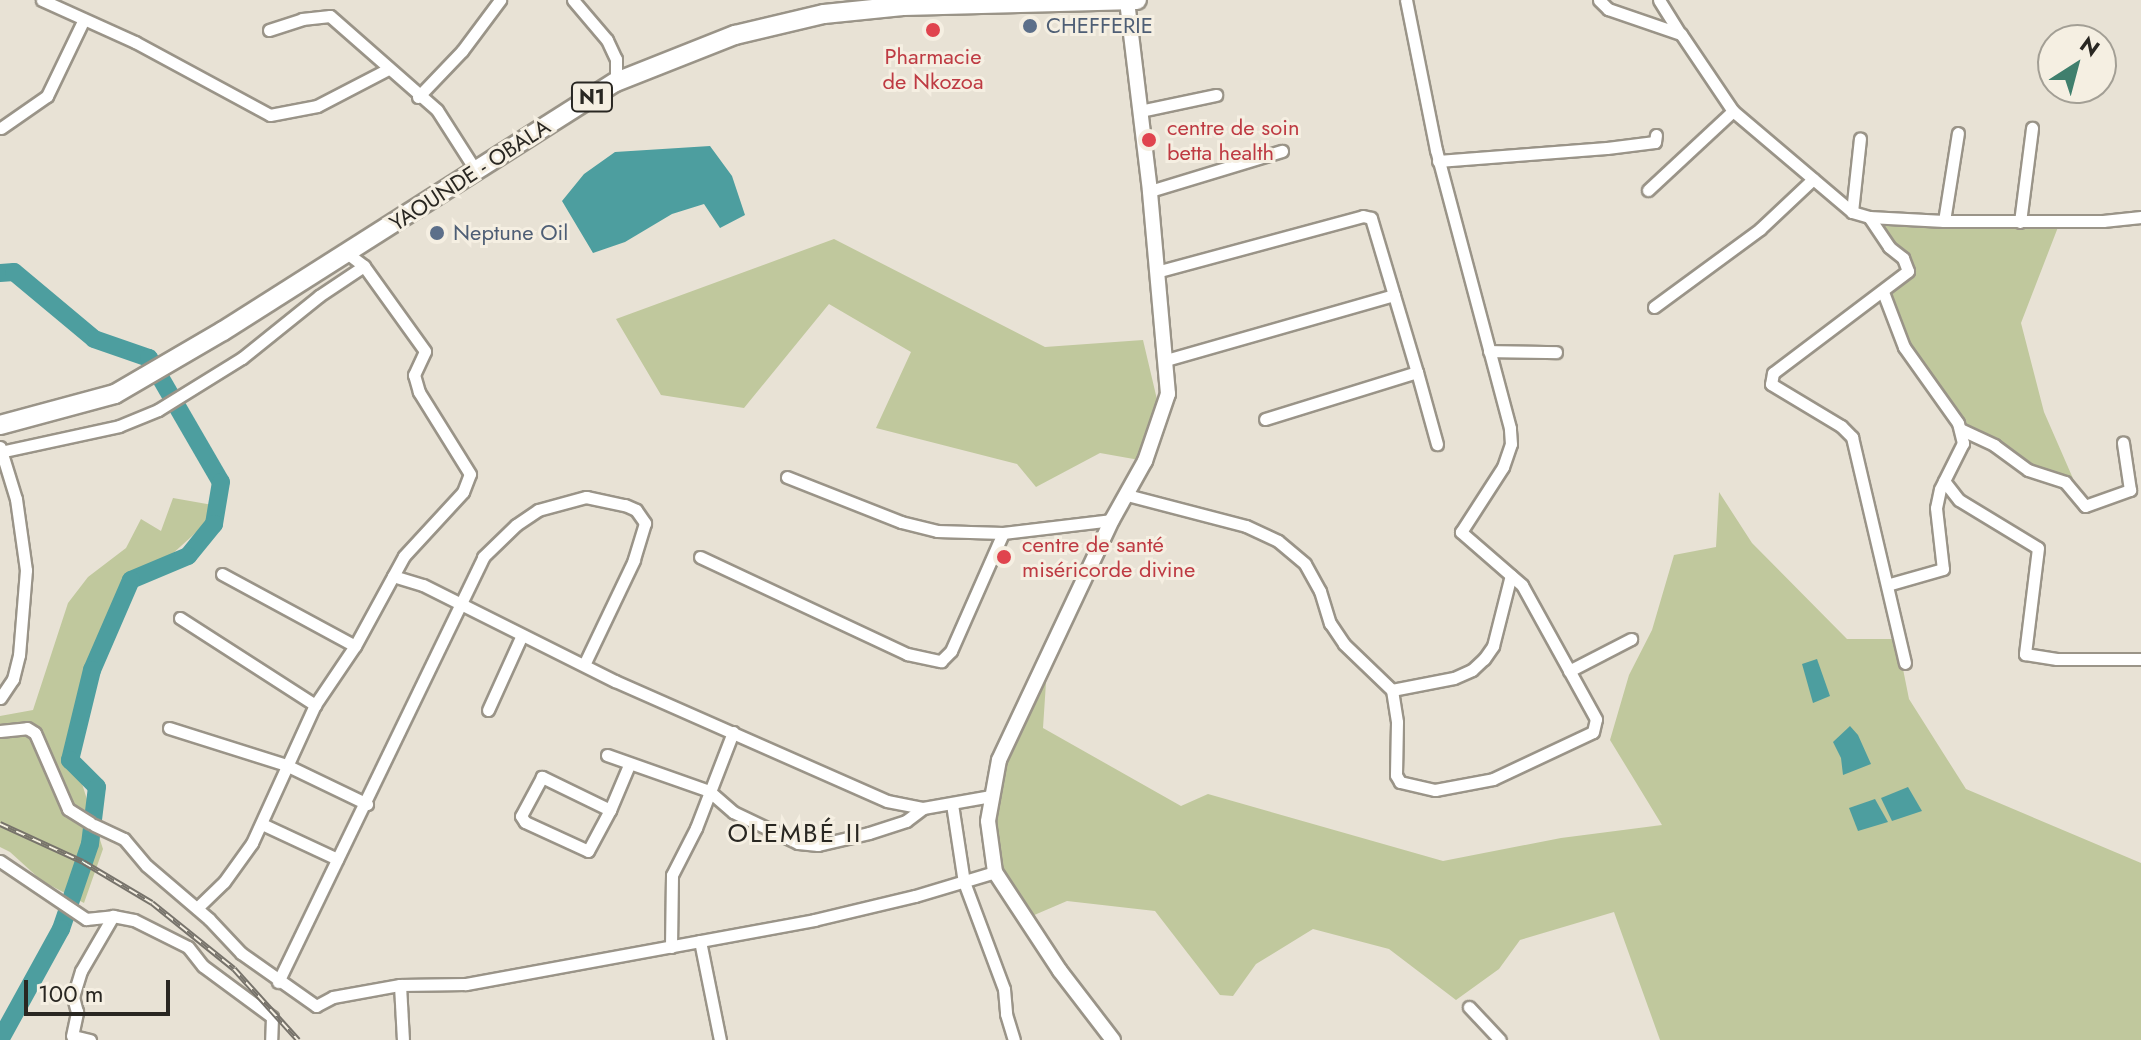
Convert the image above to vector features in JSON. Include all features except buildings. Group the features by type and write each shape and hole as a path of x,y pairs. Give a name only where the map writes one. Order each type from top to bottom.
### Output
{"highway":[{"name":"YAOUNDE - OBALA","path":"0,425 115,394 348,254 616,82 735,35 824,14 903,3 1137,0"}],"street":[{"path":"42,0 135,42 270,115 309,110 359,87 388,69"},
{"path":"418,97 462,51 500,0"},
{"path":"573,0 607,40 616,59 616,82"},
{"path":"1127,495 1216,516 1278,541 1305,564 1320,591 1330,623 1344,644 1392,690 1397,722 1396,775 1406,785 1435,790 1493,779 1593,732 1596,719 1534,605 1511,575 1461,532 1503,467 1511,444 1438,161 1406,0"},
{"path":"1599,0 1608,9 1681,34"},
{"path":"1659,0 1733,111 1852,212 1869,217 1944,221 2103,221 2141,217"},
{"path":"1111,1039 1060,971 995,872 988,821 991,796 1009,739 1165,409 1166,360 1127,1"},
{"path":"269,30 302,19 330,16 418,97 437,110 476,171"},
{"path":"1,128 47,96 84,19"},
{"path":"1140,111 1216,95"},
{"path":"1648,190 1733,111"},
{"path":"2020,222 2032,128"},
{"path":"1944,221 1958,133"},
{"path":"1438,161 1607,148 1655,142 1656,135"},
{"path":"1852,212 1860,138"},
{"path":"1150,191 1282,151"},
{"path":"1654,307 1737,247 1813,179"},
{"path":"1156,272 1367,216 1373,222 1437,444"},
{"path":"1869,217 1889,247 1903,258 1908,271 1773,373 1771,384 1841,426 1852,437 1905,663"},
{"path":"197,908 233,871 262,824 315,705 355,646 404,556 463,492 470,474 419,392 414,375 425,351 364,266 348,254"},
{"path":"0,698 13,679 19,655 26,570 16,499 0,450 119,426 158,410 242,358 319,296 364,266"},
{"path":"1883,292 1904,347 1960,429 1963,443 1944,481 1936,508 1943,569 1887,585"},
{"path":"1166,360 1394,295"},
{"path":"1489,351 1556,352"},
{"path":"1265,419 1417,372"},
{"path":"1960,429 1994,445 2028,470 2065,482 2085,506 2130,490 2123,443"},
{"path":"787,477 901,522 937,531 1003,533 1112,520"},
{"path":"1944,481 1970,508 2038,548 2025,654 2057,659 2141,659"},
{"path":"278,982 367,804 483,557 516,525 538,510 586,497 603,498 636,510 645,523 644,534 584,665"},
{"path":"700,557 907,654 941,661 951,651 1003,533"},
{"path":"222,574 355,646"},
{"path":"1392,690 1454,678 1472,670 1484,659 1493,646 1511,575"},
{"path":"393,576 423,585 584,665 887,801 923,808 991,796"},
{"path":"180,618 315,705"},
{"path":"488,710 522,635"},
{"path":"1569,671 1631,639"},
{"path":"0,731 27,728 35,733 68,809 124,839 159,878 197,908 241,953 316,1006 333,997 400,985 466,984 671,947 872,907 995,872"},
{"path":"169,728 286,765 367,804"},
{"path":"671,947 672,875 696,828 733,732"},
{"path":"607,755 709,791 733,812 787,840 811,845 906,821 923,808"},
{"path":"610,810 542,777 521,816 525,822 588,851 610,810 629,765"},
{"path":"952,804 964,882 1004,989 1006,1014 1014,1040"},
{"path":"262,824 337,859"},
{"path":"0,861 86,919 113,916 134,920 188,947 203,966 272,1017 271,1040"},
{"path":"90,1040 72,1036 77,1012 73,997 81,971 113,916"},
{"path":"700,941 720,1040"},
{"path":"400,985 403,1040"},
{"path":"1469,1007 1500,1040"}],"green space":[{"path":"1869,217 2060,222 2021,323 2044,412 2085,506 2065,482 2028,470 1960,429 1926,381 1883,292 1908,271"},
{"path":"834,239 1045,347 1143,340 1163,425 1145,461 1100,453 1036,487 1017,464 876,428 911,352 829,304 744,408 661,395 616,319"},
{"path":"1719,492 1752,543 1847,639 1897,639 1909,699 1966,789 2141,863 2141,1040 1660,1040 1614,912 1520,940 1499,969 1456,1000 1389,949 1313,929 1256,964 1233,996 1220,995 1155,911 1067,901 1025,919 993,856 991,796 1048,652 1043,728 1181,806 1208,794 1443,861 1561,838 1662,825 1610,740 1629,675 1652,630 1674,555 1716,547"},
{"path":"173,498 224,507 115,606 75,762 103,849 84,903 42,881 10,852 0,847 0,716 33,710 68,603 88,577 126,548 141,519 161,531"}],"water":[{"path":"710,146 732,176 745,215 720,228 704,204 672,214 625,242 593,253 562,201 584,174 615,152"},
{"path":"1817,659 1830,696 1813,703 1802,664"},
{"path":"1850,726 1858,735 1871,764 1843,775 1841,758 1833,742"},
{"path":"1908,787 1922,811 1892,821 1881,798"},
{"path":"1875,799 1888,822 1858,831 1849,808"}],"waterway":[{"path":"0,273 14,272 94,339 149,358 221,482 214,524 188,556 131,580 92,670 70,760 97,787 90,844 61,929 0,1040"}],"railway":[{"path":"0,824 83,862 152,903 234,969 298,1040"}],"place":[{"name":"CHEFFERIE","path":"1030,26"},
{"name":"Pharmacie de Nkozoa","path":"933,30"},
{"name":"centre de soin betta health","path":"1149,140"},
{"name":"Neptune Oil","path":"437,233"},
{"name":"centre de santé miséricorde divine","path":"1004,557"}],"district":[{"name":"OLEMBÉ II","path":"795,834"}]}
